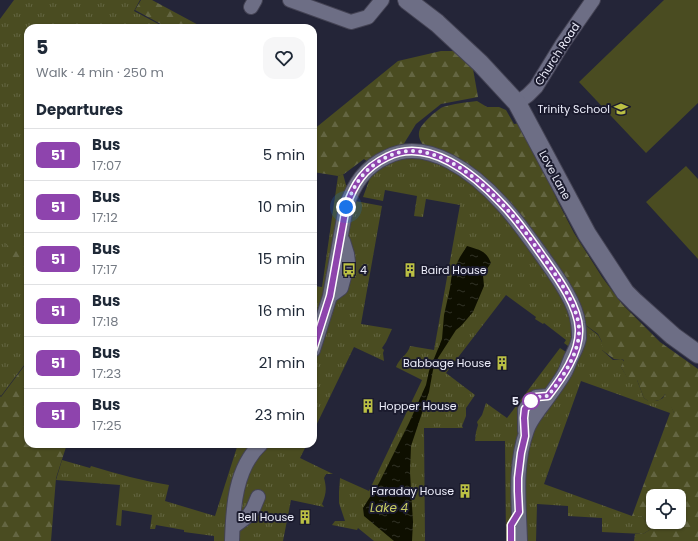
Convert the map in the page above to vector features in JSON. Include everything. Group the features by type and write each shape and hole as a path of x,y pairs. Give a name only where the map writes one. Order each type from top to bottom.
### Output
{"street":[{"path":"290,0 351,22 368,17 382,0"},
{"name":"Love Lane","path":"407,0 437,22 475,58 517,103 587,234 625,292 634,302 673,336 698,354"},
{"name":"Church Road","path":"517,103 536,87 593,0"},
{"path":"317,337 330,296 346,207 357,183 371,166 390,155 401,152 411,151 431,154 466,172 478,181 502,204 529,237 570,301 578,321 579,339 564,374 532,420 525,436 519,466 518,491 520,541"},
{"path":"232,541 234,504 237,490 251,455 257,448"},
{"path":"232,527 249,515 258,497"},
{"path":"511,541 511,525 519,512"}],"green space":[{"path":"14,0 140,0 134,11 158,24 24,24 24,365 1,396 0,395 0,19"},
{"path":"141,0 152,0 197,24 161,24 135,10"},
{"path":"664,0 698,0 698,103 646,153 579,82"},
{"path":"441,51 454,51 473,69 478,97 441,104 416,124 400,150 370,164 364,159 344,174 338,176 317,173 317,127 398,61"},
{"path":"477,101 487,107 499,107 506,110 514,124 521,123 574,233 602,277 622,304 660,342 698,369 698,541 634,541 635,534 643,534 651,529 686,529 686,489 646,489 646,522 642,516 632,516 670,413 674,413 665,394 660,400 656,401 648,401 644,398 637,380 629,381 621,367 624,360 614,359 602,350 602,342 598,334 580,321 519,220 423,145 419,136 420,128 439,109 451,105"},
{"path":"411,153 463,173 516,222 577,321 570,346 568,346 564,343 566,340 544,323 543,324 535,319 536,317 506,295 446,373 475,395 466,408 466,416 462,426 463,428 424,428 425,541 374,541 358,528 357,530 332,525 335,521 345,521 339,503 340,478 369,491 422,380 396,367 410,346 434,350 460,205 426,199 423,217 414,216 417,196 385,190 383,201 363,197 373,170"},
{"path":"686,166 698,179 698,259 646,202"},
{"path":"343,174 346,185 353,191 317,333 317,286 322,287 338,176"},
{"path":"350,200 382,206 361,324 392,329 382,348 384,350 384,361 354,347 317,424 317,337"},
{"path":"21,243 24,245 24,275 15,266 6,244"},
{"path":"580,321 598,335 602,342 602,350 613,360 621,359 624,361 621,367 629,380 637,380 644,398 648,401 657,401 663,398 665,394 674,413 670,413 581,381 544,484 632,516 642,516 646,522 646,529 651,529 643,534 602,532 602,518 568,516 568,506 537,504 536,541 521,541 522,453 549,397"},
{"path":"560,348 572,356 560,380 536,396 518,512 511,525 510,541 506,541 505,441 475,441 478,425 477,422 482,415 486,403 507,418"},
{"path":"24,366 24,448 66,448 56,478 51,541 0,541 0,396 1,397"},
{"path":"237,448 257,448 251,455 231,541 214,541 214,536 184,532 184,530 156,525 155,529 150,529 152,515 122,510 121,526 116,525 120,485 56,480 62,460 90,468 91,466 130,477 169,485 165,501 215,516"},
{"path":"260,448 305,448 300,458 333,474 326,474 324,478 326,491 322,504 324,507 291,500 283,541 233,541 235,504"}],"water":[{"name":"Lake 4","path":"467,246 479,250 487,255 491,263 483,275 484,286 473,312 456,330 438,358 433,370 429,392 411,446 410,472 413,522 412,541 394,541 364,516 363,508 379,483 426,385 429,371 442,339 444,315 452,273"}],"bus line":[{"name":"51","path":"317,340 330,296 339,253 346,207 357,183 371,166 381,159 401,152 411,151 431,154 466,172 478,181 502,204 518,222 552,270 575,311 579,330 579,339 574,353 560,380 548,396 536,397 525,409 525,436 518,478 519,512 511,525 511,541"}],"place":[{"name":"Trinity School","path":"621,109"},
{"name":"4","path":"349,270"},
{"name":"Baird House","path":"410,270"},
{"name":"Babbage House","path":"502,363"},
{"name":"5","path":"531,401"},
{"name":"Hopper House","path":"368,406"},
{"name":"Faraday House","path":"465,491"},
{"name":"Bell House","path":"305,517"}],"route":[{"path":"346,207 357,183 371,166 390,155 411,151 431,154 451,163 478,181 502,204 518,222 552,270 570,301 578,321 579,339 564,374 548,396 536,397 530,402 531,401"}]}
